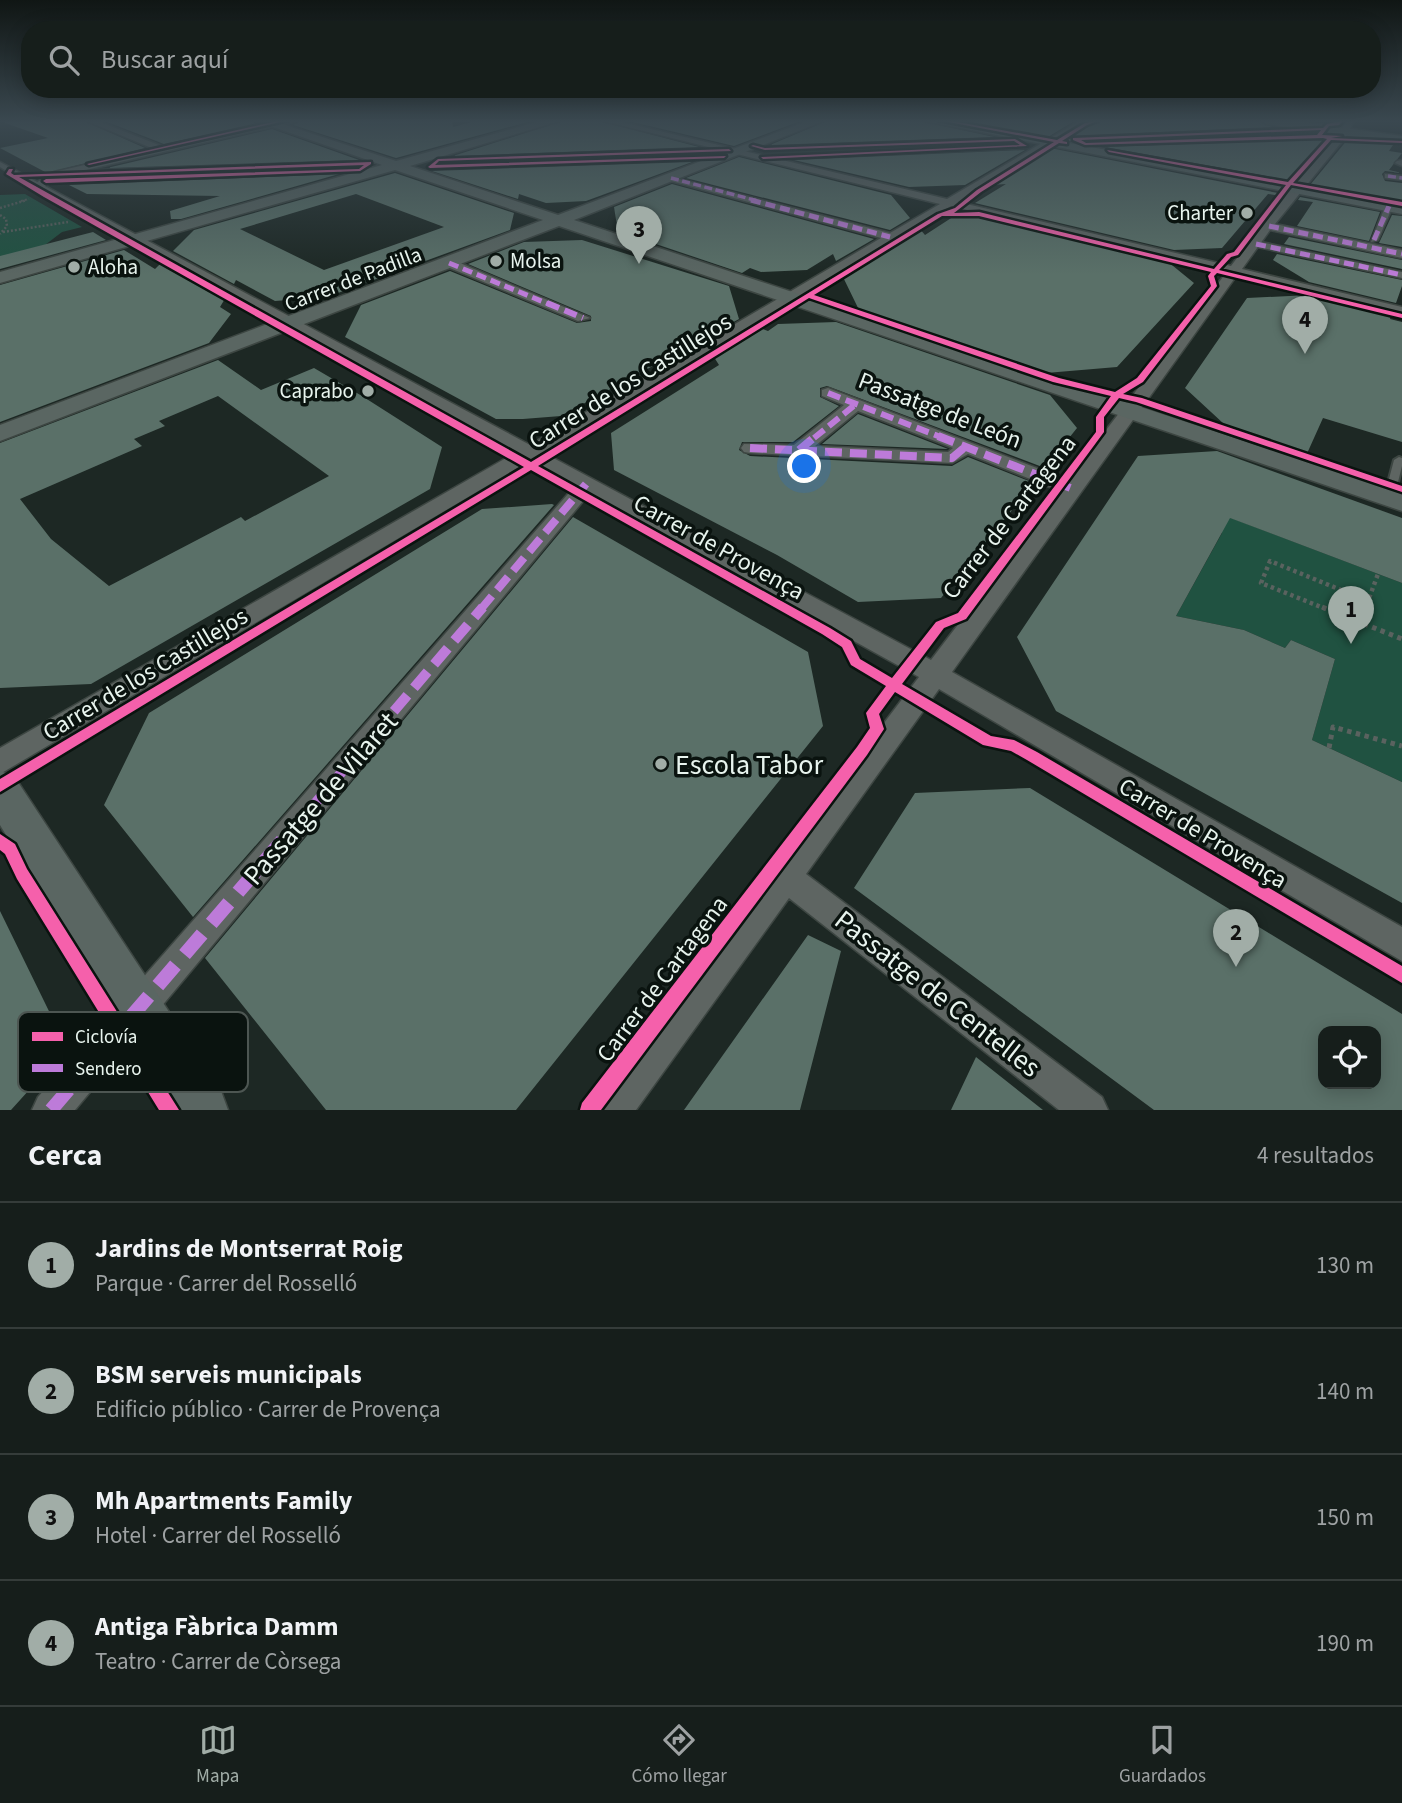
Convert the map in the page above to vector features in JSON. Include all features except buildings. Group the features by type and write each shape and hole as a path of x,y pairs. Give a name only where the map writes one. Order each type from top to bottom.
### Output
{"main road":[{"path":"0,278 375,172"},
{"path":"420,172 1396,500"},
{"name":"Carrer de Padilla","path":"0,434 686,172"},
{"path":"1206,172 1396,207"},
{"path":"0,789 140,1012"},
{"path":"191,1092 202,1110"}],"street":[{"name":"Carrer de Provença","path":"16,172 937,676 1402,945"},
{"path":"13,183 38,182 67,172"},
{"path":"820,172 1402,312"},
{"name":"Carrer de los Castillejos","path":"0,762 529,453 998,172"},
{"name":"Carrer de Cartagena","path":"613,1110 1310,172"},
{"path":"1388,176 1402,178"},
{"path":"671,178 890,237"},
{"path":"1374,240 1396,207"},
{"path":"1269,226 1402,254"},
{"path":"1256,244 1402,275"},
{"path":"449,263 583,318"},
{"name":"Passatge de León","path":"828,393 1073,489"},
{"path":"799,450 856,404"},
{"path":"750,448 952,458 965,447"},
{"name":"Passatge de Vilaret","path":"135,1012 586,484"},
{"name":"Passatge de Centelles","path":"786,877 1090,1110"},
{"name":"Passatge de Vilaret","path":"51,1110 67,1092"}],"lane":[{"path":"57,174 119,172"},
{"path":"38,182 312,172"},
{"path":"1396,500 1399,460"}],"path":[{"path":"0,215 6,219 7,226 1,233"},
{"path":"1,233 76,220"},
{"path":"1378,574 1368,601 1270,561 1261,583 1402,639"},
{"path":"1329,748 1333,727 1402,746"}],"green space":[{"path":"25,194 82,227 62,232 45,245 0,257 0,195"},
{"path":"1202,507 1402,583 1402,782 1312,740 1335,659 1291,640 1285,648 1244,630 1176,616 1222,533"}],"marked path":[{"path":"1388,176 1402,178"},
{"path":"671,178 890,237"},
{"path":"1374,240 1389,206"},
{"path":"1269,226 1402,254"},
{"path":"1256,244 1402,275"},
{"path":"449,263 583,318"},
{"path":"828,393 1073,489"},
{"path":"799,450 856,404"},
{"path":"750,448 952,458 965,447"},
{"path":"135,1012 586,484"},
{"path":"51,1110 66,1092"}],"cycle path":[{"path":"9,172 46,196 826,631 847,644 855,662 988,741 1014,746 1032,756 1402,975"},
{"path":"14,176 129,172"},
{"path":"46,181 309,172"},
{"path":"0,786 573,441 940,215 957,209 1010,172"},
{"path":"1224,172 1402,204"},
{"path":"589,1110 862,751 877,729 872,713 940,625 962,616 1100,432 1100,417 1108,405 1118,393 1140,380 1214,286 1211,276 1229,255 1236,254 1300,172"},
{"path":"948,215 979,214 1402,316"},
{"path":"809,296 1056,380 1139,400 1402,489"},
{"path":"0,841 10,849 22,874 109,1012"},
{"path":"159,1092 170,1110"}],"place":[{"name":"Charter","path":"1247,213"},
{"name":"Molsa","path":"496,261"},
{"name":"Mh Apartments Family","path":"639,264"},
{"name":"Aloha","path":"74,267"},
{"name":"Antiga Fàbrica Damm","path":"1305,354"},
{"name":"Caprabo","path":"368,391"},
{"name":"Jardins de Montserrat Roig","path":"1351,644"},
{"name":"Escola Tabor","path":"661,764"},
{"name":"BSM serveis municipals","path":"1236,967"}]}
